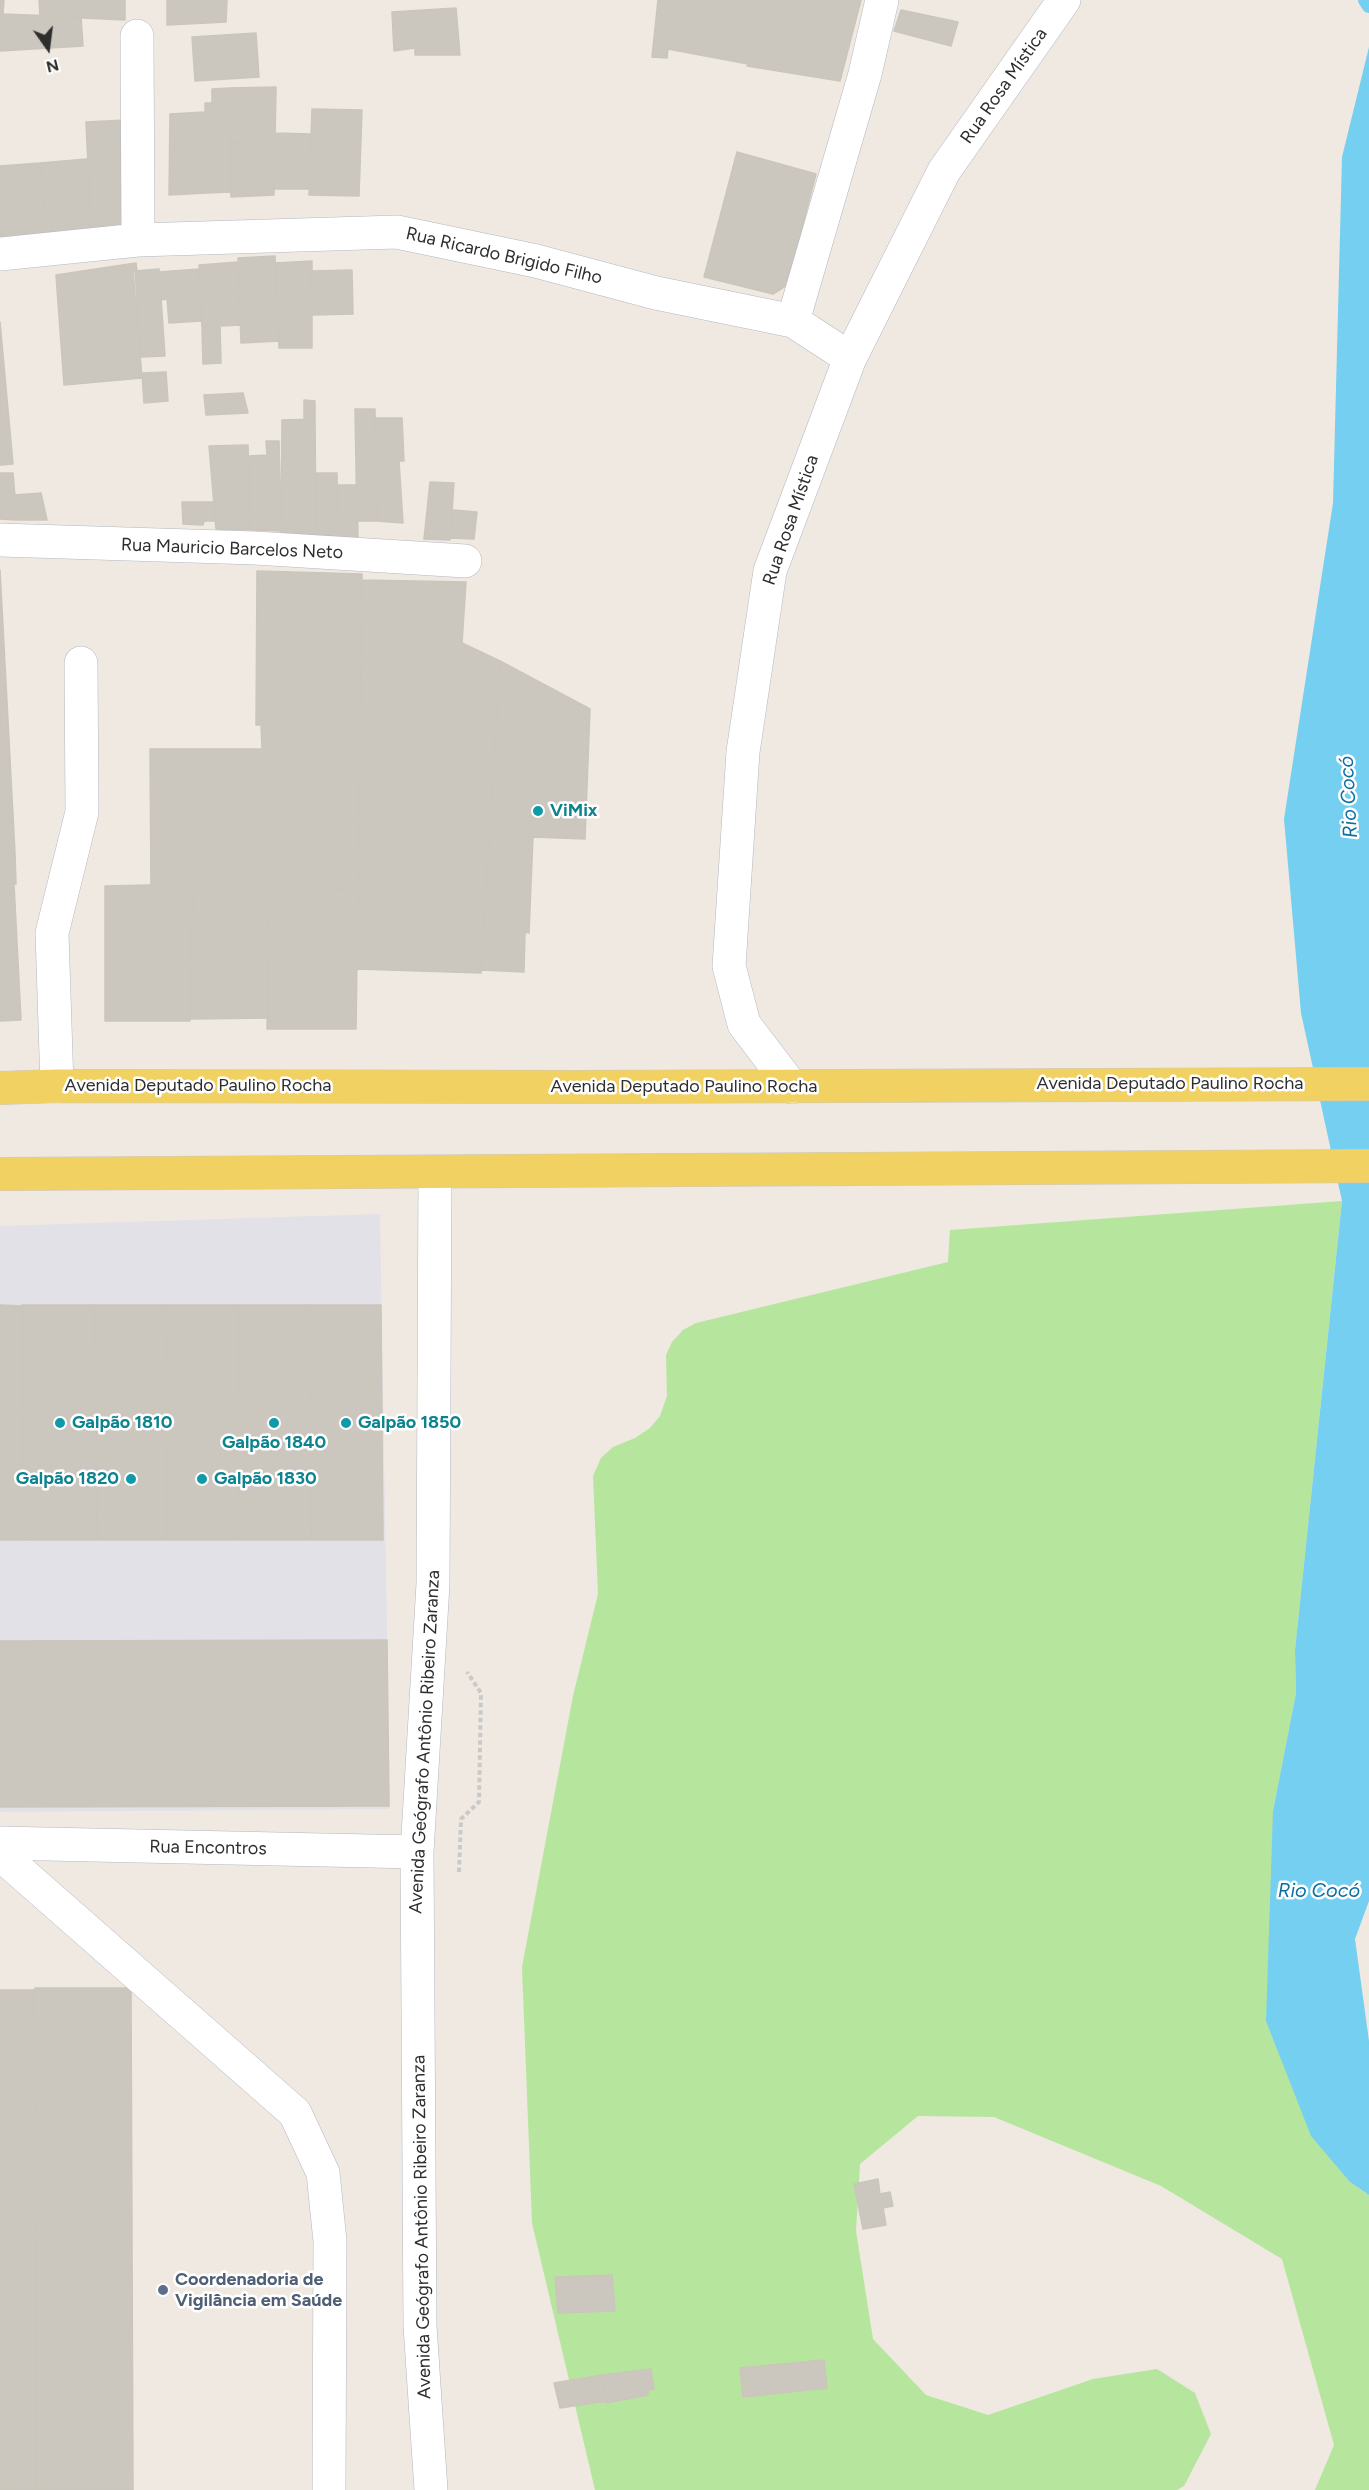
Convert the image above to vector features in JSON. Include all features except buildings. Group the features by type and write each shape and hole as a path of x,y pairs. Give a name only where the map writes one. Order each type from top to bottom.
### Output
{"main road":[{"name":"Avenida Deputado Paulino Rocha","path":"0,1088 57,1086 792,1087 1205,1083 1369,1084"},
{"path":"0,1174 1369,1166"}],"street":[{"path":"793,321 865,74 882,0"},
{"name":"Rua Rosa Mística","path":"792,1087 744,1024 729,966 743,752 770,571 850,358 944,171 1064,0"},
{"path":"137,36 138,240"},
{"name":"Rua Ricardo Brigido Filho","path":"0,254 138,240 397,232 536,261 656,292 793,321 850,358"},
{"name":"Rua Mauricio Barcelos Neto","path":"0,540 255,548 465,561"},
{"path":"57,1086 52,933 82,812 81,663"},
{"name":"Avenida Geógrafo Antônio Ribeiro Zaranza","path":"431,2490 420,2326 417,1852 433,1584 435,1173"},
{"name":"Rua Encontros","path":"0,1843 417,1852"},
{"path":"0,1854 295,2113 323,2173 330,2241 329,2490"}],"path":[{"path":"459,1876 461,1819 478,1802 482,1693 464,1667"}],"shaded area":[{"path":"380,1214 390,1809 0,1812 0,1226"}],"green space":[{"path":"1342,1201 1295,1650 1296,1693 1273,1811 1350,2182 1369,2195 1369,2490 1315,2490 1334,2445 1282,2259 1161,2186 994,2117 918,2116 860,2164 856,2231 873,2339 926,2395 988,2415 1093,2379 1157,2369 1195,2393 1211,2434 1184,2486 1177,2490 595,2490 532,2223 522,1967 573,1696 598,1594 593,1476 601,1458 613,1447 635,1438 650,1428 660,1416 667,1396 666,1355 672,1342 683,1330 696,1323 948,1262 950,1230"}],"water":[{"name":"Rio Cocó","path":"1369,47 1369,1901 1355,1939 1369,2041 1369,2195 1350,2182 1311,2136 1266,2021 1273,1811 1296,1693 1295,1650 1342,1201 1301,1013 1284,819 1333,503 1342,157"}],"waterway":[{"path":"1365,0 1369,6"}],"place":[{"name":"ViMix","path":"538,811"},
{"name":"Galpão 1810","path":"60,1423"},
{"name":"Galpão 1840","path":"274,1423"},
{"name":"Galpão 1850","path":"346,1423"},
{"name":"Galpão 1820","path":"131,1479"},
{"name":"Galpão 1830","path":"202,1479"},
{"name":"Coordenadoria de Vigilância em Saúde","path":"163,2290"}]}
